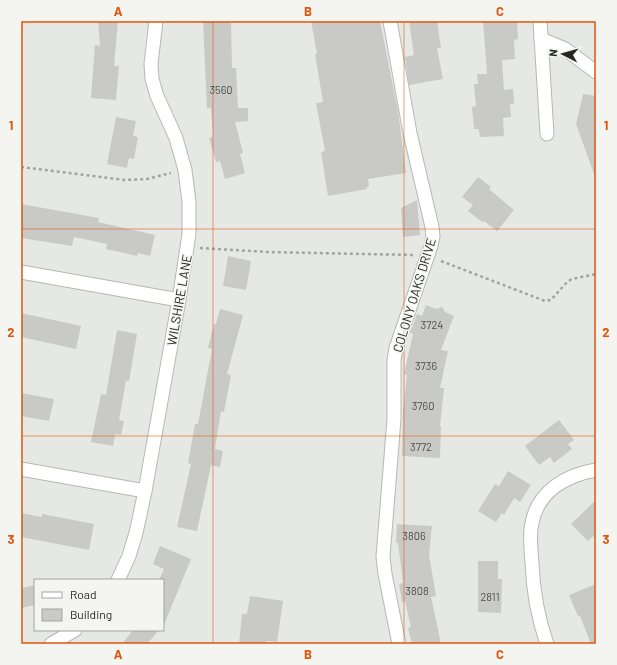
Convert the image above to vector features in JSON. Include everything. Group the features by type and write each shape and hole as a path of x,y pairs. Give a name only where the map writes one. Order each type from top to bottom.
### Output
{"street":[{"name":"WILSHIRE LANE","path":"118,579 129,556 136,533 145,491 188,247 190,220 185,170 176,138 157,96 152,79 156,21"},
{"name":"COLONY OAKS DRIVE","path":"390,21 410,133 433,236 428,256 396,348 394,360 394,419 383,557 399,644"},
{"path":"540,21 547,134"},
{"path":"541,39 565,49 596,72"},
{"path":"21,272 179,300"},
{"path":"21,469 145,491"},
{"path":"547,644 542,630 535,597 532,571 531,524 536,509 545,495 554,487 571,477 584,472 596,470"},
{"path":"51,644 73,631"}],"path":[{"path":"21,167 125,180 147,178 185,170"},
{"path":"188,247 291,253 428,256 545,301 551,300 568,281 596,274"}],"building":[{"path":"98,21 118,21 114,66 119,66 116,100 91,98 95,45 100,46"},
{"path":"203,21 231,21 232,68 236,68 238,108 248,108 248,121 235,122 243,153 240,154 245,173 225,179 220,161 216,162 209,138 213,137 211,108 207,108"},
{"path":"311,21 380,21 398,111 406,173 368,179 369,186 367,189 328,196 321,152 325,151 316,103 323,102"},
{"path":"409,21 437,21 441,48 437,48 443,79 409,85 405,57 414,55"},
{"path":"483,21 517,21 518,39 514,40 515,59 502,60 504,90 513,89 514,104 510,104 511,117 503,118 504,136 480,137 479,129 474,129 472,107 476,106 474,84 478,84 477,74 487,74"},
{"path":"583,94 596,96 596,174 594,174 576,124"},
{"path":"116,117 136,121 133,136 138,137 134,159 129,158 127,168 107,164"},
{"path":"478,177 491,187 489,189 514,210 497,231 468,211 473,205 462,197"},
{"path":"417,200 420,235 403,237 401,208"},
{"path":"21,204 99,218 98,222 155,235 150,256 138,253 137,256 106,249 107,244 74,237 72,246 21,238"},
{"path":"228,256 251,261 246,290 223,286"},
{"path":"426,305 436,309 442,307 445,312 454,316 441,350 448,351 440,388 444,388 440,426 440,458 402,456 403,410 407,375 404,374 413,334 410,333 417,314 422,316"},
{"path":"220,309 243,315 227,374 231,375 224,412 221,411 215,449 223,451 220,467 211,465 197,531 177,527 191,464 188,463 195,424 198,424 212,349 208,348 214,324 216,324"},
{"path":"21,313 81,326 76,349 21,337"},
{"path":"117,330 137,334 129,381 126,381 119,420 124,421 121,435 115,434 113,446 91,442 101,394 106,395"},
{"path":"21,393 54,399 49,421 21,416"},
{"path":"559,420 574,440 568,444 572,449 554,463 550,457 539,465 525,446"},
{"path":"508,471 531,485 520,502 514,498 504,515 502,513 496,522 478,511 495,484 499,486"},
{"path":"596,500 596,539 593,536 588,541 571,524"},
{"path":"21,513 42,517 42,514 94,524 89,550 21,537"},
{"path":"397,524 432,526 429,555 436,596 431,597 441,644 412,644 408,628 411,627 405,601 402,602 399,584 403,583 398,543 396,543"},
{"path":"160,546 191,559 164,625 164,579 159,579 164,569 153,564"},
{"path":"478,561 498,561 498,579 502,579 501,613 478,612"},
{"path":"596,584 596,644 591,644 580,616 578,616 569,595"},
{"path":"34,585 34,605 21,608 21,588"},
{"path":"250,596 283,601 277,642 267,641 267,644 239,644 242,614 247,614"},
{"path":"132,631 158,631 147,644 122,644"}]}
